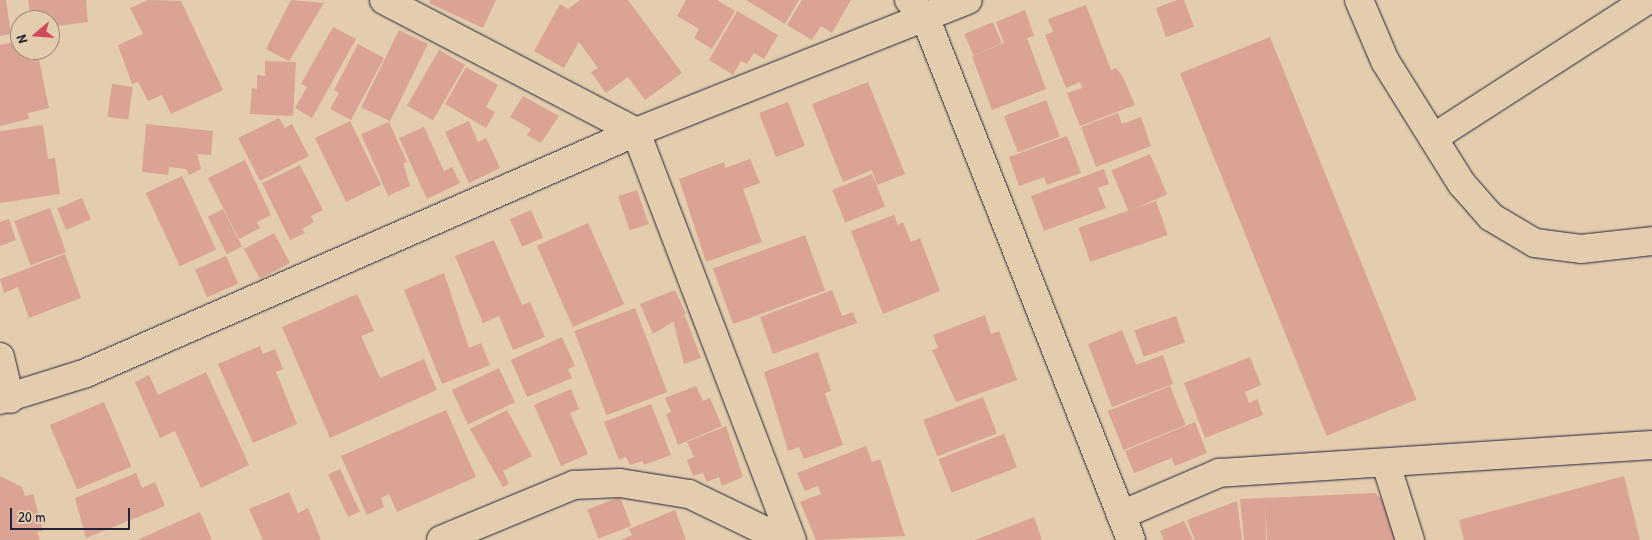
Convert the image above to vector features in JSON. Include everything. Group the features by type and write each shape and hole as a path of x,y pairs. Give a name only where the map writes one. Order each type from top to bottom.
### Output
{"street":[{"path":"384,0 636,132 792,540"},
{"path":"0,357 5,400 86,373 917,9 968,0"},
{"path":"1359,0 1385,61 1462,184 1491,217 1535,243 1581,249 1652,241"},
{"path":"1434,138 1647,0"},
{"path":"917,9 1131,540"},
{"path":"1121,515 1219,473 1652,446"},
{"path":"1386,464 1410,540"},
{"path":"441,540 574,485 620,483 689,494 784,540"}],"building":[{"path":"0,0 6,0 10,34 0,36"},
{"path":"28,0 86,0 88,22 60,26 60,10 30,10"},
{"path":"148,0 181,1 223,90 171,114 162,95 148,101 138,82 132,84 118,45 143,34 130,8"},
{"path":"291,0 324,3 289,61 266,49"},
{"path":"430,0 496,0 483,28 429,3"},
{"path":"580,0 628,0 682,73 645,100 628,77 606,93 591,72 598,68 579,42 564,68 534,51 560,4 568,9"},
{"path":"686,0 717,0 735,11 712,49 694,38 699,29 677,16"},
{"path":"746,0 799,0 785,24"},
{"path":"802,0 851,0 832,33 821,26 812,40 787,25"},
{"path":"1177,0 1184,0 1194,27 1166,37 1156,8"},
{"path":"1086,5 1111,70 1107,72 1116,68 1123,77 1135,105 1080,126 1067,93 1082,88 1080,82 1066,88 1045,35 1053,32 1048,19"},
{"path":"1025,10 1034,36 1027,38 1046,89 992,110 972,56 1004,43 996,22"},
{"path":"737,11 778,35 764,59 754,53 747,64 741,61 733,75 709,60"},
{"path":"993,22 1002,43 973,55 964,34"},
{"path":"333,27 356,39 312,118 295,108 307,87 301,84"},
{"path":"399,30 428,44 390,121 361,107"},
{"path":"1270,37 1416,400 1327,436 1180,73"},
{"path":"10,43 10,60 39,60 49,108 28,113 29,119 0,126 0,45"},
{"path":"358,44 384,58 351,120 330,109 339,93 334,90"},
{"path":"439,50 465,65 433,120 407,105"},
{"path":"265,61 296,62 293,116 250,114 252,88 257,89 257,75 265,76"},
{"path":"466,67 498,85 486,107 495,112 486,128 445,104"},
{"path":"868,82 905,174 877,185 872,170 843,182 812,104"},
{"path":"112,84 133,87 128,120 107,117"},
{"path":"523,96 559,116 541,143 527,135 531,129 510,117"},
{"path":"1046,100 1060,136 1018,153 1004,116"},
{"path":"788,102 805,146 776,157 759,113"},
{"path":"1118,113 1122,124 1141,117 1151,146 1096,167 1081,127"},
{"path":"279,118 285,128 292,124 309,156 260,181 238,138"},
{"path":"350,121 381,185 346,202 315,138"},
{"path":"469,121 478,142 486,138 500,168 469,183 445,132"},
{"path":"389,122 407,162 403,163 410,186 388,196 361,134"},
{"path":"146,124 213,131 211,155 197,154 201,169 189,175 186,169 169,167 168,175 142,172"},
{"path":"43,125 48,159 55,158 60,194 0,203 0,131"},
{"path":"424,127 444,171 452,167 460,183 427,199 399,138"},
{"path":"1067,136 1081,173 1047,185 1044,177 1019,186 1009,157"},
{"path":"1150,154 1167,195 1129,211 1111,170"},
{"path":"750,159 760,183 743,189 762,242 706,262 679,179 724,162 725,168"},
{"path":"245,160 271,215 257,222 260,228 239,239 208,178"},
{"path":"300,165 323,210 311,216 314,222 302,229 305,233 290,240 262,183"},
{"path":"1104,169 1109,184 1098,188 1106,208 1044,231 1031,196"},
{"path":"872,174 885,206 845,223 832,190"},
{"path":"182,176 216,249 180,266 146,193"},
{"path":"637,190 649,224 630,231 618,197"},
{"path":"82,198 91,219 66,230 57,209"},
{"path":"1156,201 1168,235 1090,262 1078,228"},
{"path":"50,208 66,252 30,265 14,221"},
{"path":"223,209 242,246 227,254 208,217"},
{"path":"531,210 543,237 522,247 510,219"},
{"path":"894,215 898,225 903,222 911,242 920,238 940,291 883,314 851,231"},
{"path":"9,219 16,240 0,246 0,222"},
{"path":"588,223 624,304 573,327 537,246"},
{"path":"274,233 290,263 260,279 244,249"},
{"path":"805,235 825,290 733,324 713,269"},
{"path":"494,240 522,305 530,302 545,337 513,350 499,316 483,323 455,256"},
{"path":"65,254 81,298 29,318 18,287 4,293 0,279"},
{"path":"226,256 238,283 207,297 195,270"},
{"path":"444,273 469,348 481,343 490,365 442,384 404,290"},
{"path":"675,290 686,314 653,334 640,304"},
{"path":"832,290 842,316 853,312 857,323 773,354 760,317"},
{"path":"357,294 374,331 361,336 380,378 424,359 437,390 330,438 282,327"},
{"path":"635,308 667,392 607,415 574,331"},
{"path":"985,315 991,334 999,331 1017,380 956,402 932,350 938,348 933,335"},
{"path":"685,316 701,358 684,364 673,320"},
{"path":"1176,316 1185,342 1144,357 1134,330"},
{"path":"1122,330 1136,365 1163,355 1173,384 1112,407 1088,344"},
{"path":"562,337 575,366 568,369 572,378 527,397 511,360"},
{"path":"260,346 263,354 275,349 283,369 276,372 297,424 253,443 218,364"},
{"path":"818,352 831,391 825,393 843,445 804,459 799,447 788,451 764,372"},
{"path":"1250,357 1261,385 1245,392 1249,403 1257,399 1263,415 1205,438 1184,383"},
{"path":"499,368 515,402 468,424 452,390"},
{"path":"206,372 249,465 201,488 175,431 160,438 135,382 149,375 158,395"},
{"path":"696,386 703,401 710,398 722,426 678,445 666,414 671,412 665,398"},
{"path":"1170,386 1186,425 1124,450 1108,411"},
{"path":"571,389 579,409 570,413 588,454 561,466 534,405"},
{"path":"983,397 997,433 937,456 923,420"},
{"path":"104,402 131,466 77,489 50,425"},
{"path":"651,404 671,455 644,465 642,461 630,465 626,457 619,460 604,422"},
{"path":"446,410 476,477 397,512 389,494 381,498 384,507 367,515 341,456"},
{"path":"507,410 532,456 503,471 509,484 503,487 470,429"},
{"path":"1195,422 1207,453 1175,466 1172,458 1134,473 1125,451"},
{"path":"726,426 743,477 722,486 719,477 707,482 703,473 693,476 687,460 694,457 687,442"},
{"path":"1004,434 1017,468 952,493 939,459"},
{"path":"866,446 872,462 880,459 905,536 816,540 800,502 821,494 818,486 805,491 797,473"},
{"path":"340,469 360,512 348,517 328,474"},
{"path":"136,473 142,488 155,482 165,506 86,538 75,498"},
{"path":"0,476 22,487 25,496 33,494 43,531 37,532 40,540 0,540"},
{"path":"1624,476 1640,540 1464,540 1459,520"},
{"path":"289,492 298,513 308,508 321,540 263,540 249,509"},
{"path":"1375,493 1386,503 1397,540 1267,540 1265,504 1266,540 1244,540 1240,499"},
{"path":"620,497 631,526 598,538 587,510"},
{"path":"1237,501 1242,540 1195,540 1187,520"},
{"path":"675,510 686,540 621,540 632,535 629,529"},
{"path":"200,512 212,540 137,540"},
{"path":"1034,517 1042,540 975,540"},
{"path":"1184,521 1193,540 1164,540 1160,531"}]}
